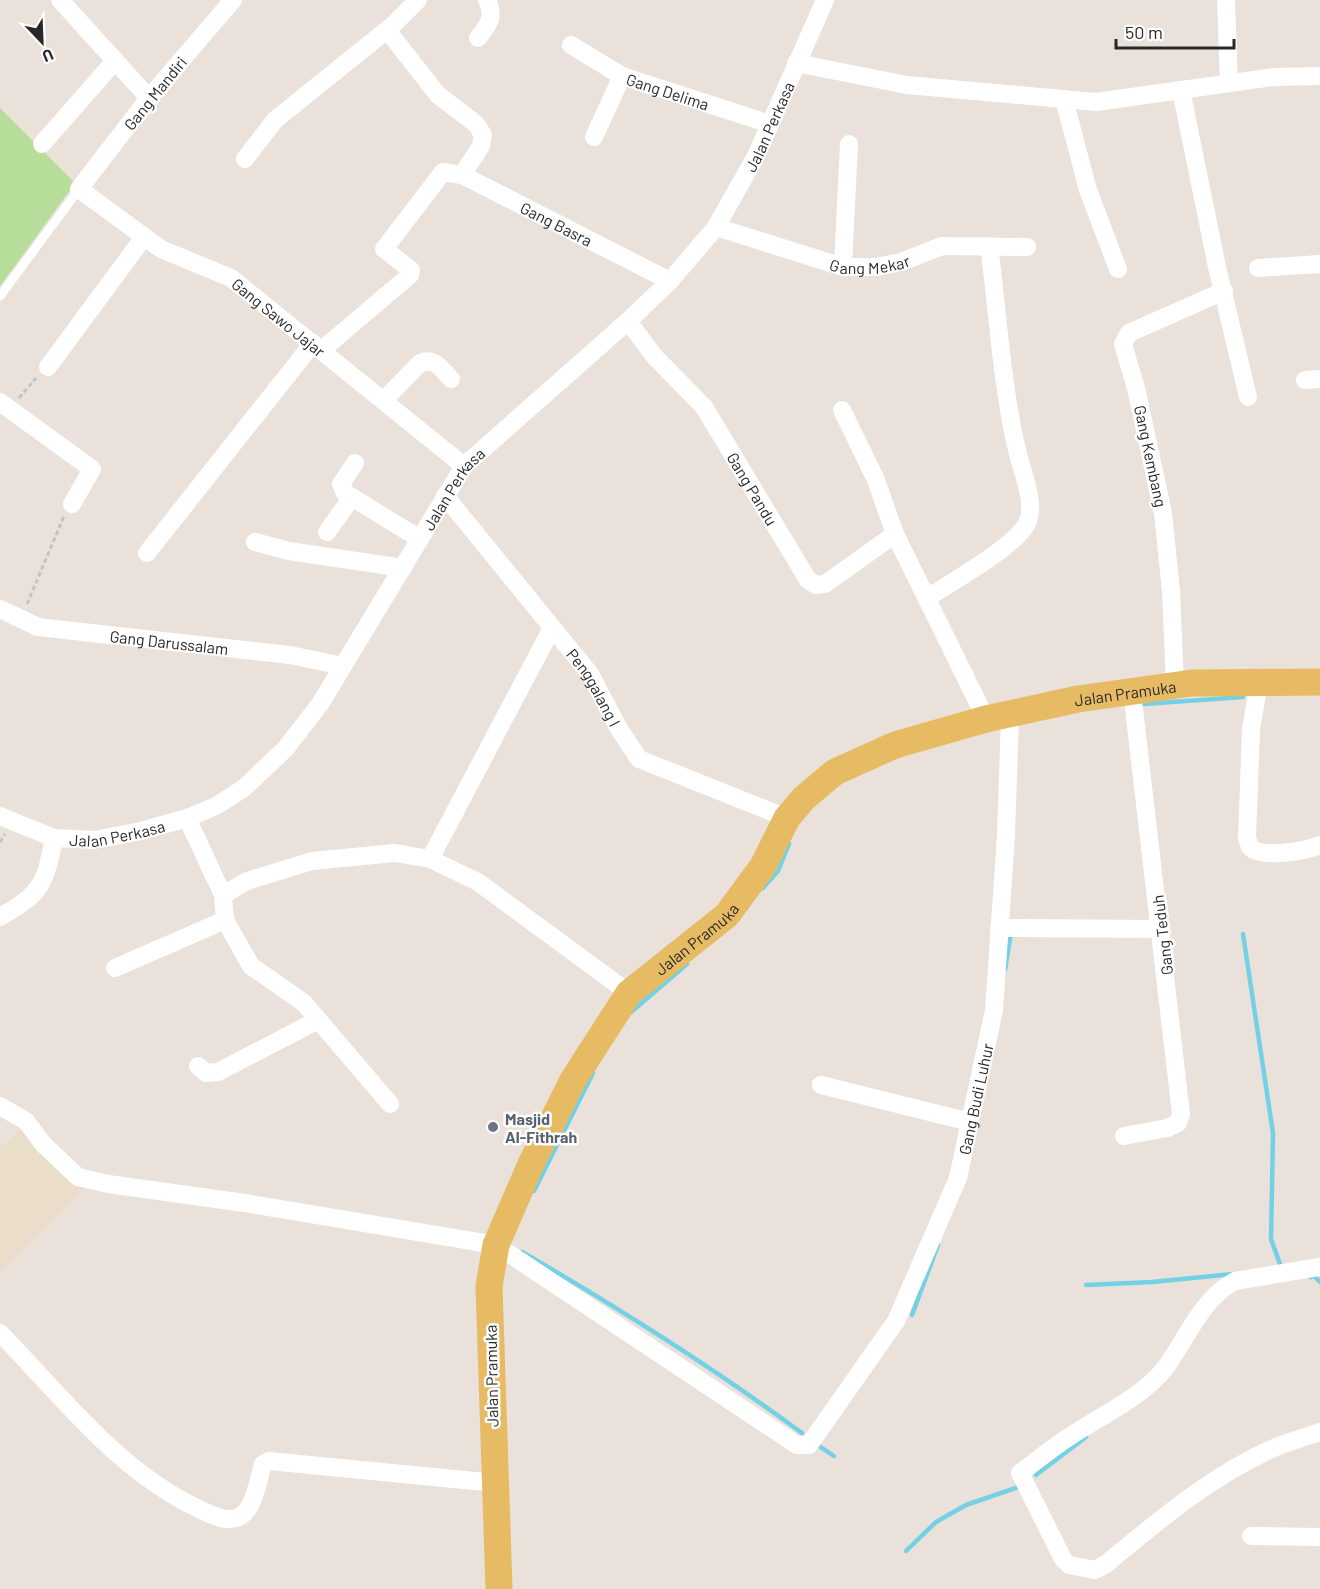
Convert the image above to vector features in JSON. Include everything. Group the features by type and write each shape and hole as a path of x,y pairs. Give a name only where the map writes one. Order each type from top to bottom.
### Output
{"main road":[{"name":"Jalan Pramuka","path":"499,1589 489,1286 496,1245 573,1080 629,993 727,915 763,866 787,818 804,798 835,771 896,745 998,717 1078,699 1175,686 1320,682"}],"street":[{"path":"60,0 149,98"},
{"name":"Gang Mandiri","path":"80,189 149,98 233,0"},
{"path":"245,159 275,120 387,30 418,0"},
{"path":"478,38 492,19 492,10 487,0"},
{"name":"Jalan Perkasa","path":"0,816 54,838 94,840 188,818 216,806 244,788 286,748 320,704 464,466 670,281 717,226 756,156 825,0"},
{"path":"1226,0 1229,83"},
{"path":"387,30 438,95 476,124 483,135 481,146 462,175"},
{"name":"Gang Delima","path":"571,45 622,76 770,124"},
{"path":"42,144 114,62"},
{"path":"796,63 907,85 1096,102 1274,77 1320,76"},
{"path":"594,137 622,76"},
{"path":"1181,90 1216,267 1224,291 1248,398"},
{"path":"1064,99 1088,190 1118,269"},
{"path":"843,267 849,144"},
{"name":"Gang Basra","path":"318,346 410,275 411,270 408,266 384,249 443,172 462,175 670,281"},
{"name":"Gang Sawo Jajar","path":"80,189 161,249 231,278 464,466"},
{"name":"Gang Mekar","path":"717,226 843,267 876,267 901,262 942,246 1027,247"},
{"path":"48,367 144,237"},
{"path":"927,598 1012,541 1025,527 1030,516 1029,499 1014,439 989,246"},
{"path":"1258,268 1320,264"},
{"name":"Gang Kembang","path":"1175,686 1171,591 1163,513 1136,388 1123,344 1129,333 1224,291"},
{"name":"Gang Pandu","path":"627,321 654,356 704,407 808,580 816,585 825,584 895,534"},
{"path":"147,553 318,346"},
{"path":"384,400 420,363 427,360 434,362 451,379"},
{"path":"5,406 93,469 72,504"},
{"path":"842,410 876,480 895,534 927,598 998,717"},
{"path":"355,463 340,484 345,493 420,539"},
{"name":"Penggalang I","path":"445,496 590,674 619,729 639,759 787,818"},
{"path":"327,532 352,497"},
{"path":"255,542 289,551 403,568"},
{"name":"Gang Darussalam","path":"0,609 38,627 290,655 343,666"},
{"path":"430,859 552,628"},
{"path":"1259,684 1251,729 1247,838 1250,847 1261,854 1311,849 1320,845"},
{"name":"Gang Teduh","path":"1124,1136 1167,1128 1178,1123 1181,1114 1132,692"},
{"name":"Gang Budi Luhur","path":"496,1245 797,1445 809,1445 896,1321 958,1178 994,1010 999,928 998,717"},
{"path":"188,818 224,895 225,920 251,966 304,1004 390,1104"},
{"path":"0,917 27,902 40,888 48,870 54,838"},
{"path":"224,895 247,881 312,861 395,853 430,859 478,882 629,993"},
{"path":"115,968 225,920"},
{"path":"999,928 1161,929"},
{"path":"198,1066 206,1073 219,1072 318,1020"},
{"path":"821,1085 970,1122"},
{"path":"0,1106 26,1121 43,1144 78,1177 108,1184 245,1203 496,1245"},
{"path":"1320,1266 1235,1281 1225,1287 1209,1304 1164,1369 1129,1399 1067,1438 1020,1473 1063,1558 1069,1565 1095,1570 1106,1564 1163,1516 1216,1480 1275,1447 1320,1432"},
{"path":"0,1333 109,1449 175,1498 221,1519 238,1518 246,1512 263,1464 269,1461 495,1483"},
{"path":"1251,1536 1320,1537"}],"lane":[{"path":"0,296 80,189"}],"path":[{"path":"5,406 48,367"},
{"path":"21,620 61,519 72,504"}],"shaded area":[{"path":"21,1130 86,1187 0,1272 0,1148"}],"green space":[{"path":"0,108 75,183 0,286"}],"waterway":[{"path":"1144,704 1243,697"},
{"path":"763,888 778,871 789,844"},
{"path":"1005,970 1011,933"},
{"path":"1243,934 1273,1133 1271,1239 1280,1264"},
{"path":"630,1013 687,964"},
{"path":"534,1191 593,1073"},
{"path":"912,1315 938,1245"},
{"path":"522,1252 665,1339 802,1433"},
{"path":"1086,1285 1152,1282 1233,1274"},
{"path":"1310,1277 1314,1276 1320,1282"},
{"path":"1036,1475 1086,1437"},
{"path":"816,1444 834,1456"},
{"path":"906,1551 936,1522 966,1505 1021,1486"}],"place":[{"name":"Masjid Al-Fithrah","path":"493,1127"}]}
